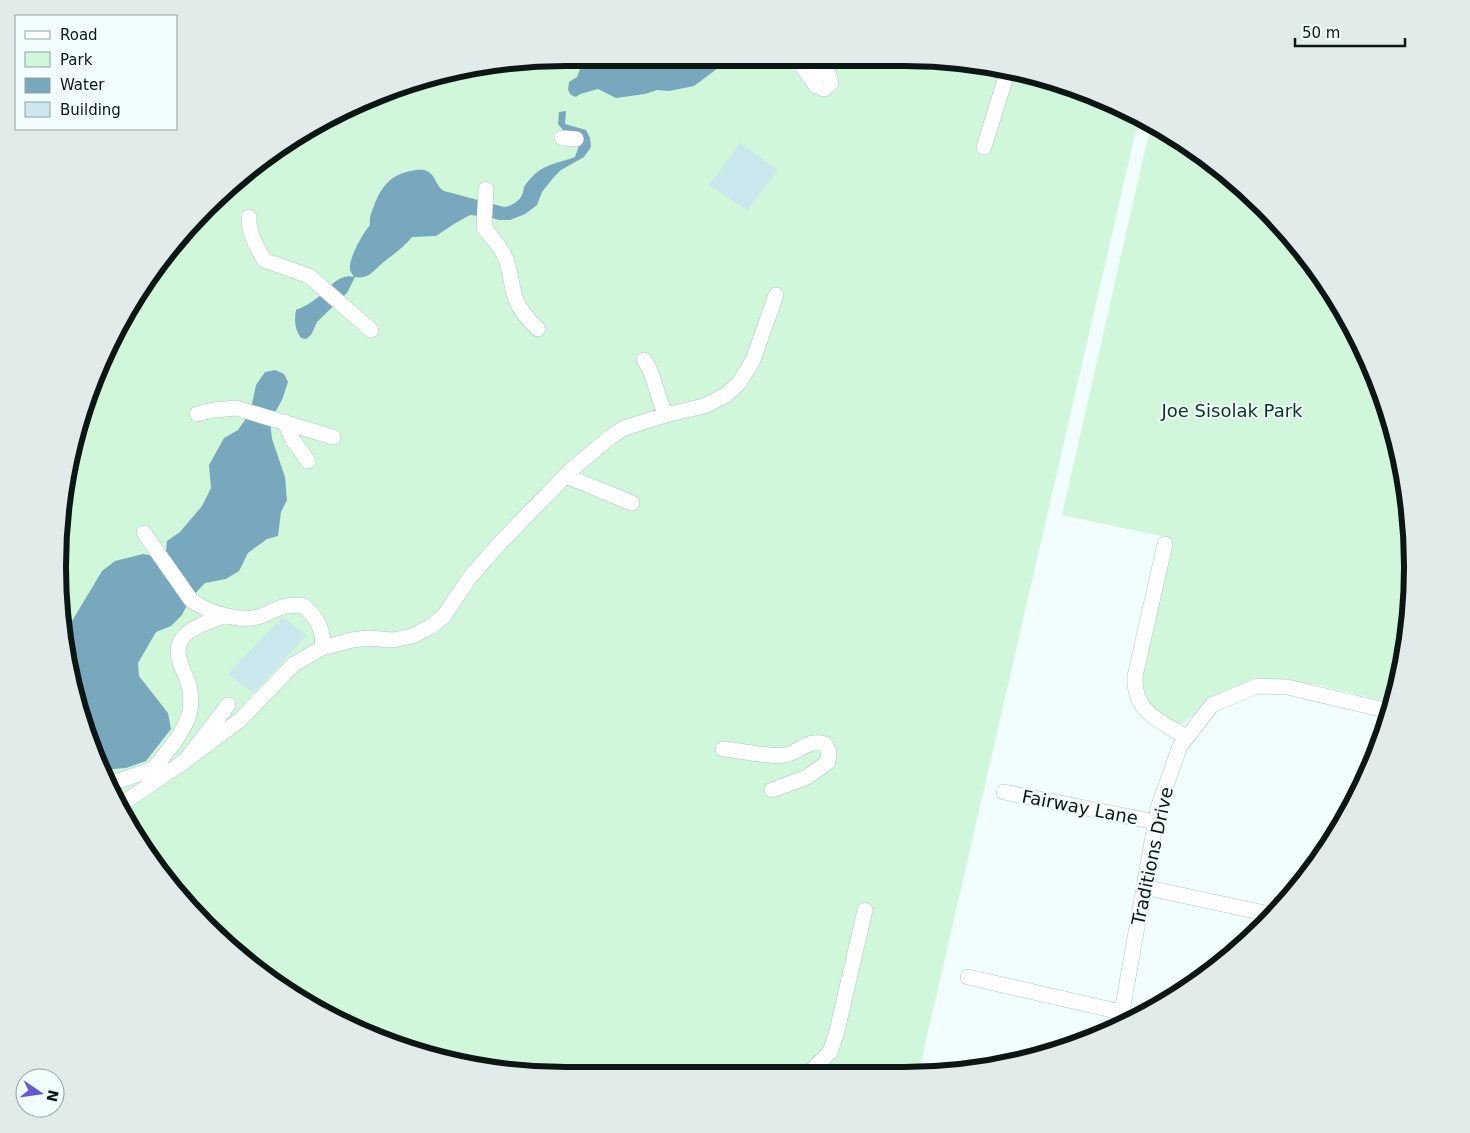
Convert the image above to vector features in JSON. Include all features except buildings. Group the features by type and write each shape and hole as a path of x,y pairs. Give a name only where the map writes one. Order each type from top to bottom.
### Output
{"street":[{"path":"984,146 1006,77"},
{"path":"486,195 484,228 505,257 514,294 520,309 538,329"},
{"path":"248,217 248,223 255,244 264,260 309,276 371,330"},
{"path":"125,802 185,761 240,720 294,664 322,648 352,640 367,638 393,640 412,636 430,627 443,617 470,577 501,542 597,447 624,428 665,415 686,412 704,406 726,395 739,384 753,360 776,295"},
{"path":"644,360 650,370 665,415"},
{"path":"197,414 213,410 236,408 334,437"},
{"path":"280,421 308,461"},
{"path":"566,476 632,503"},
{"path":"144,533 191,600 198,605 225,615 245,619 261,616 286,606 302,605 314,615 320,627 324,641 322,648"},
{"path":"1165,544 1134,687 1137,699 1148,713 1186,737"},
{"path":"115,781 155,766 179,735 188,719 192,700 178,648 186,634 225,615"},
{"name":"Traditions Drive","path":"1120,1017 1158,808 1180,746 1212,705 1257,686 1287,687 1383,710"},
{"path":"185,761 228,704"},
{"path":"723,749 785,755 814,741 825,744 829,752 828,762 807,777 772,790"},
{"name":"Fairway Lane","path":"1004,792 1156,822"},
{"path":"1144,887 1264,913"},
{"path":"815,1067 830,1052 836,1036 865,910"},
{"path":"968,977 1120,1017"}],"green space":[{"path":"534,67 936,67 1001,76 1033,83 1095,104 1137,124 920,1066 534,1066 469,1057 437,1050 375,1029 316,1000 289,982 237,943 190,896 170,871 133,817 118,788 104,758 83,696 76,664 67,599 67,534 71,501 83,437 93,406 104,375 133,316 170,262 190,237 237,190 262,170 316,133 375,104 437,83 469,76"},
{"name":"Joe Sisolak Park","path":"1149,131 1208,170 1233,190 1280,237 1300,262 1337,316 1366,375 1387,437 1394,469 1403,534 1403,599 1394,664 1385,702 1314,684 1251,683 1208,703 1183,724 1164,717 1152,707 1144,695 1141,672 1171,538 1062,515"}],"water":[{"path":"581,66 720,66 694,86 669,91 657,90 645,94 616,98 598,89 576,97 571,95 568,90 569,82 577,77"},
{"path":"566,111 565,124 586,130 590,138 591,147 584,157 561,170 554,177 542,192 537,205 525,214 510,220 470,215 436,236 412,237 372,273 365,277 355,277 347,293 317,322 311,335 306,339 301,338 297,332 296,310 312,302 339,279 349,276 354,277 350,270 351,259 370,225 371,213 387,183 397,175 425,170 432,175 439,187 444,191 504,207 512,205 518,201 524,187 535,174 547,166 575,157 581,140 578,133 563,130 558,124 559,112"},
{"path":"275,370 284,374 288,382 282,400 270,421 272,439 285,477 287,500 281,512 278,536 267,539 248,553 239,571 226,579 205,583 190,599 182,615 171,626 156,632 138,663 139,676 168,713 171,729 146,761 126,768 109,769 83,696 70,624 102,571 115,561 143,554 154,556 166,551 167,541 180,532 202,506 211,488 209,465 224,438 238,430 245,420 252,404 256,385 265,372"}]}
